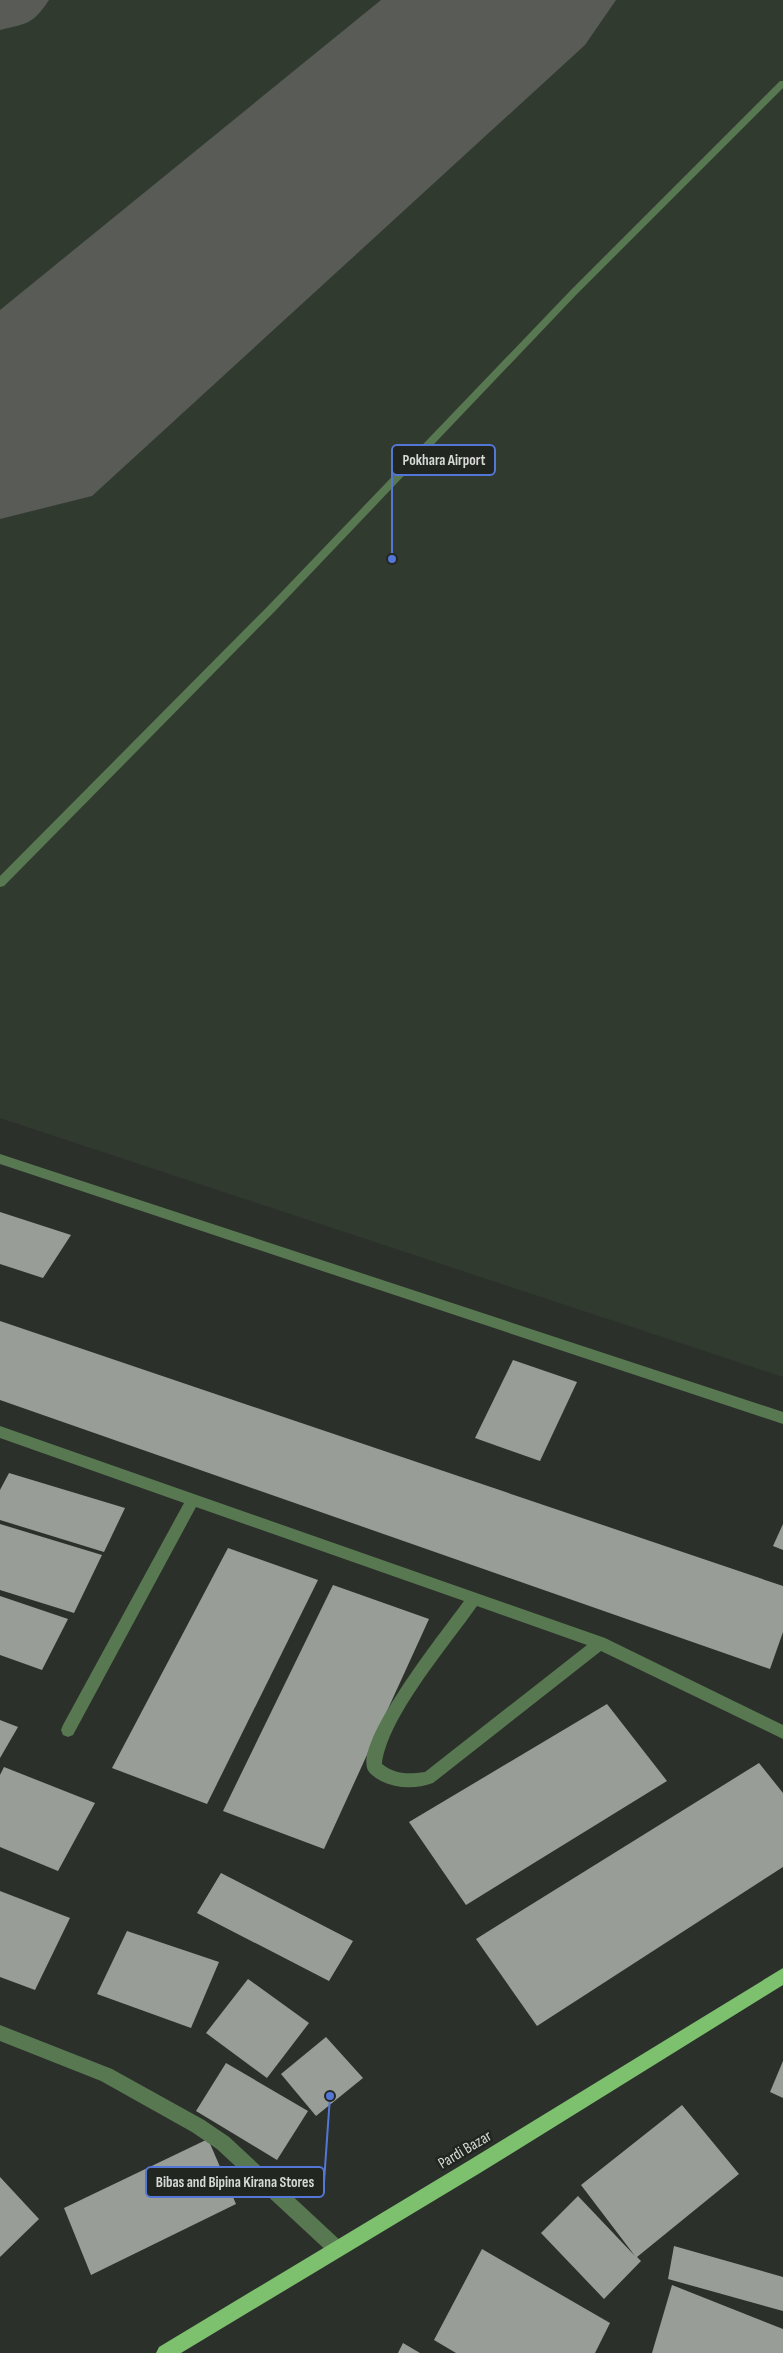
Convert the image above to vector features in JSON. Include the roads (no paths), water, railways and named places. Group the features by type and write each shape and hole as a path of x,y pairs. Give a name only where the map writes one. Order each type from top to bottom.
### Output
{"main road":[{"name":"Pardi Bazar","path":"165,2353 783,1976"}],"street":[{"path":"0,883 273,607 573,293 783,83"},
{"path":"0,1159 783,1418"},
{"path":"0,1432 600,1643 783,1732"},
{"path":"68,1730 193,1500"},
{"path":"474,1598 398,1706 376,1750 374,1766 385,1777 399,1781 428,1778 600,1643"},
{"path":"0,2033 106,2075 198,2126 223,2143 337,2249"}],"place":[{"name":"Pokhara Airport","path":"392,559"},
{"name":"Bibas and Bipina Kirana Stores","path":"330,2096"}]}
